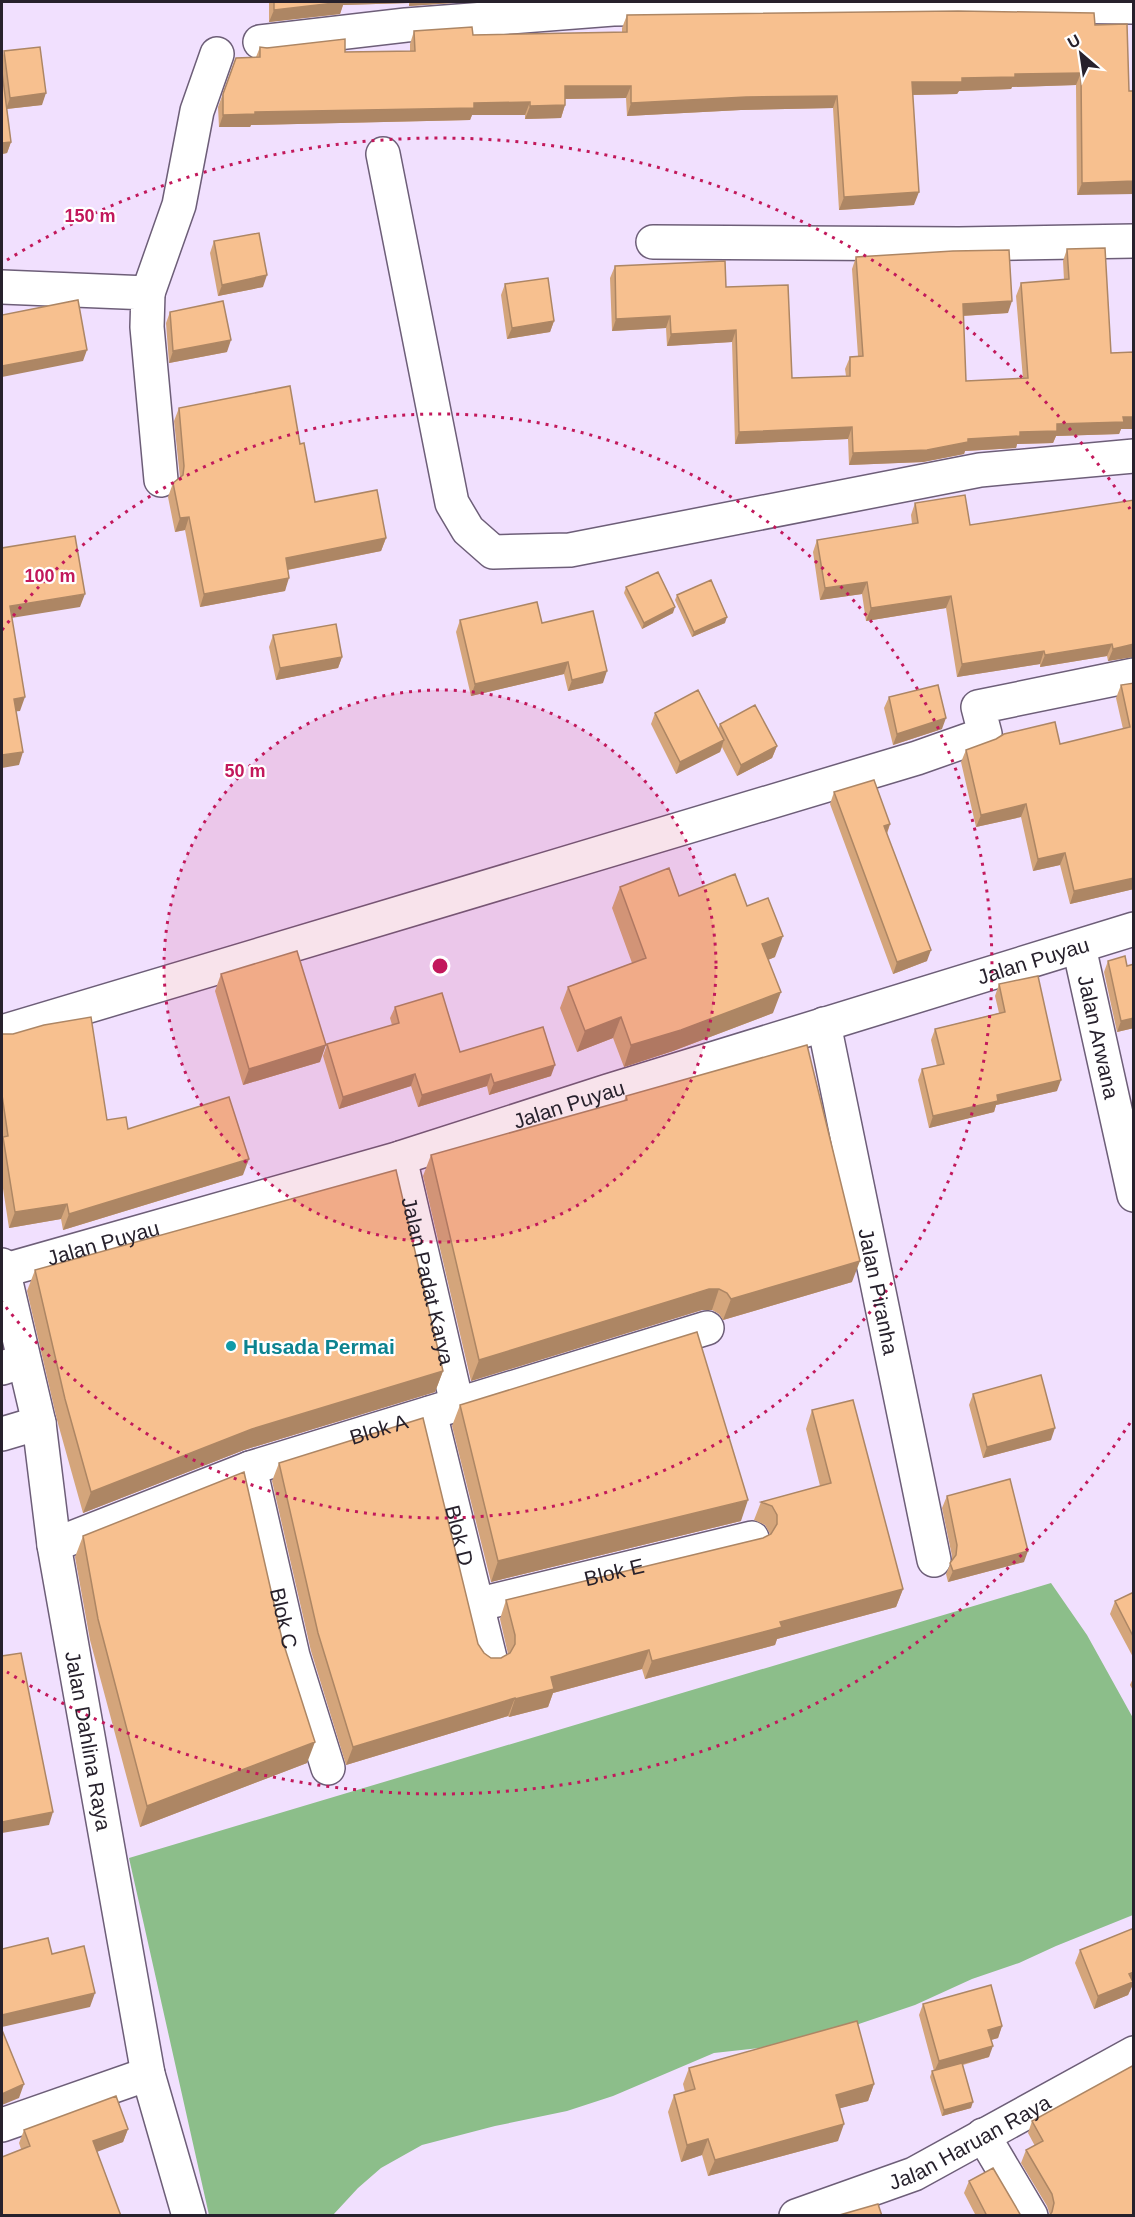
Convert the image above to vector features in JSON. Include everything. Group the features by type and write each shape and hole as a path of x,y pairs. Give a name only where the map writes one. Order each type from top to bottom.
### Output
{"street":[{"path":"260,42 405,13 613,5 953,3 1134,7"},
{"path":"161,480 147,327 148,293 179,205 197,111 217,54"},
{"path":"383,154 452,503 468,530 493,552 570,550 980,470 1134,456"},
{"path":"653,242 959,244 1134,241"},
{"path":"2,287 148,293"},
{"path":"2,1032 926,754 985,734 978,707 1134,675"},
{"name":"Jalan Puyau","path":"2,1268 400,1158 608,1090 1134,929"},
{"name":"Jalan Arwana","path":"1079,947 1134,1195"},
{"name":"Jalan Piranha","path":"824,1024 934,1560"},
{"name":"Jalan Padat Karya","path":"400,1158 443,1409"},
{"name":"Jalan Dahlina Raya","path":"2,1268 13,1365 39,1423 54,1545 148,2074 189,2216"},
{"name":"Blok A","path":"54,1545 250,1468 707,1328"},
{"name":"Blok D","path":"443,1409 476,1605 490,1658"},
{"path":"2,1434 39,1423"},
{"name":"Blok C","path":"250,1468 293,1656 328,1768"},
{"name":"Blok E","path":"476,1605 752,1538"},
{"name":"Jalan Haruan Raya","path":"796,2216 914,2174 1134,2053"},
{"path":"2,2125 148,2074"},
{"path":"983,2135 1031,2216"}],"green space":[{"path":"1051,1583 1087,1635 1133,1718 1133,1915 1019,1963 972,1979 915,2005 847,2028 796,2044 714,2053 613,2096 567,2111 495,2126 422,2145 381,2168 358,2188 333,2215 209,2215 129,1858"}],"building":[{"path":"274,2 343,2 274,10"},
{"path":"958,11 1094,13 1095,25 1127,24 1129,91 1134,91 1134,181 1082,183 1081,73 962,78 962,82 912,82 919,192 844,197 837,96 746,97 631,103 631,86 565,86 565,105 530,106 530,102 474,103 474,108 255,112 255,114 223,115 223,94 236,58 260,57 260,47 345,39 345,52 415,51 414,31 472,27 473,35 627,32 627,15"},
{"path":"40,47 46,93 10,98 4,51"},
{"path":"2,72 11,142 2,143"},
{"path":"259,233 267,275 222,285 214,241"},
{"path":"1105,248 1111,353 1134,352 1134,417 1123,417 1124,422 1057,424 1057,431 1020,432 1020,436 968,439 968,442 927,450 853,453 852,427 739,432 736,330 671,334 670,316 616,319 615,266 725,261 726,287 788,285 792,378 850,376 850,357 863,356 856,257 1009,250 1012,301 963,304 966,381 1028,378 1021,283 1069,279 1067,249"},
{"path":"548,278 554,321 512,328 505,284"},
{"path":"78,300 87,350 2,366 2,315"},
{"path":"223,301 231,340 173,351 170,312"},
{"path":"290,386 300,444 304,443 315,502 377,490 386,538 286,558 289,578 204,594 189,517 180,518 173,483 183,475 184,466 179,408"},
{"path":"965,495 970,525 1134,500 1134,644 1113,649 1112,644 1045,655 1044,651 962,664 951,596 871,608 867,582 825,588 817,540 918,523 915,503"},
{"path":"75,536 85,594 10,606 25,697 14,699 23,752 2,755 2,548"},
{"path":"658,572 675,607 644,623 626,587"},
{"path":"711,580 727,617 694,632 677,595"},
{"path":"537,602 542,623 593,611 607,671 572,680 568,662 475,684 460,620"},
{"path":"336,624 342,657 280,668 273,635"},
{"path":"1134,683 1134,878 1074,891 1065,853 1038,859 1026,804 981,815 966,750 1004,734 1055,722 1060,744 1130,727 1121,685"},
{"path":"938,685 946,718 897,734 889,697"},
{"path":"698,690 724,740 680,762 655,713"},
{"path":"755,705 777,746 741,765 720,724"},
{"path":"874,780 890,824 884,826 931,950 897,962 834,792"},
{"path":"669,868 679,896 735,874 747,906 768,898 783,936 762,944 781,992 681,1030 631,1045 621,1017 585,1031 568,987 646,958 620,887"},
{"path":"297,951 326,1045 249,1069 221,974"},
{"path":"1125,956 1127,966 1134,964 1134,1018 1121,1021 1108,961"},
{"path":"1038,976 1061,1080 997,1095 998,1101 933,1116 922,1069 944,1064 935,1029 1005,1012 999,984"},
{"path":"442,993 460,1052 543,1027 555,1065 494,1083 491,1074 422,1095 415,1074 343,1097 327,1044 399,1023 395,1007"},
{"path":"91,1017 107,1120 126,1117 128,1129 229,1097 249,1159 69,1214 67,1204 15,1212 3,1137 8,1136 2,1095 2,1034 13,1034 44,1025"},
{"path":"807,1045 860,1261 731,1299 727,1293 719,1289 709,1289 479,1360 431,1155 627,1100 626,1096"},
{"name":"Husada Permai","path":"396,1170 443,1371 252,1429 91,1492 65,1399 35,1270"},
{"path":"697,1332 748,1500 498,1561 460,1405"},
{"path":"1041,1375 1055,1428 987,1447 973,1394"},
{"path":"853,1400 903,1589 780,1622 782,1627 652,1661 649,1650 551,1677 554,1689 515,1698 353,1747 318,1633 279,1463 423,1418 478,1644 491,1658 501,1658 510,1653 515,1644 515,1635 506,1600 763,1538 771,1534 777,1524 777,1515 772,1506 761,1502 831,1483 812,1410"},
{"path":"244,1472 282,1639 315,1742 147,1806 98,1619 83,1536"},
{"path":"1010,1479 1028,1551 953,1571 950,1563 956,1555 957,1545 947,1496"},
{"path":"1134,1592 1134,1638 1115,1601"},
{"path":"21,1653 53,1812 2,1822 2,1656"},
{"path":"1134,1928 1134,1972 1129,1974 1133,1982 1098,1996 1080,1950"},
{"path":"48,1938 52,1954 84,1946 95,1993 2,2015 2,1949"},
{"path":"991,1985 1002,2026 988,2030 993,2046 939,2061 923,2004"},
{"path":"857,2021 874,2084 836,2095 844,2124 715,2160 708,2139 687,2145 674,2095 695,2089 689,2068"},
{"path":"2,2030 24,2084 2,2094"},
{"path":"962,2063 973,2102 944,2110 932,2071"},
{"path":"1134,2065 1134,2216 1049,2216 1054,2203 1052,2194 1026,2150 1043,2141 1032,2121"},
{"path":"116,2096 128,2129 93,2141 121,2216 2,2216 2,2157 30,2146 24,2130"},
{"path":"993,2168 1021,2216 987,2216 969,2181"},
{"path":"878,2204 882,2216 836,2216"}],"place":[{"name":"Husada Permai","path":"231,1346"}]}
